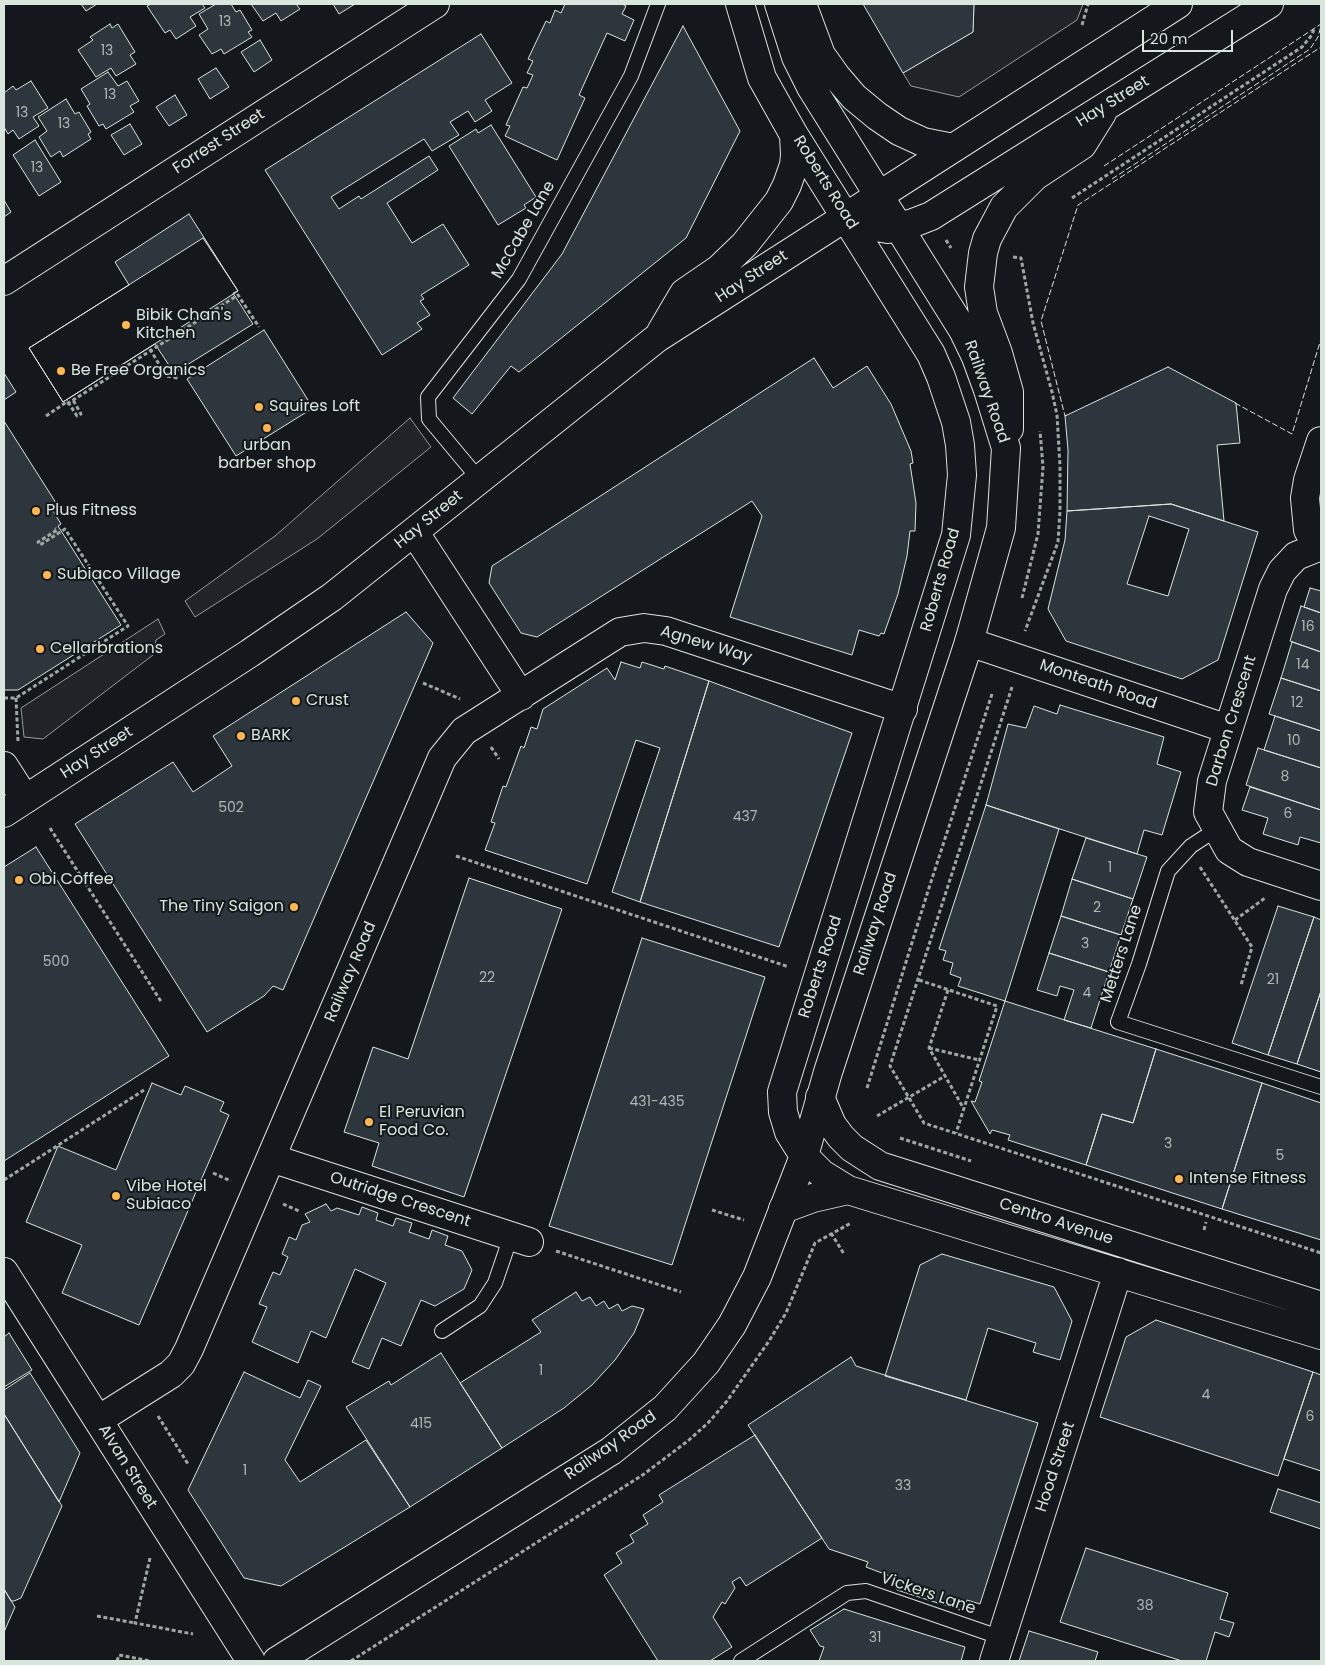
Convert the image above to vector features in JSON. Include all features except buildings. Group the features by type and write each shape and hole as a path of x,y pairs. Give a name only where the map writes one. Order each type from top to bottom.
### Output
{"main road":[{"name":"Forrest Street","path":"4,281 435,4"},
{"name":"Roberts Road","path":"740,4 762,78 794,135 931,354 949,399 960,445 962,475 956,535 782,1092 783,1112 789,1132 804,1156"},
{"name":"Railway Road","path":"277,1661 611,1451 665,1408 706,1362 732,1325 757,1276 804,1156 820,1097 969,642 1001,528 1006,448 988,390 964,330 827,113 800,64 779,4"},
{"path":"802,4 821,55 854,97 899,132 923,142 952,148"},
{"name":"Hay Street","path":"14,806 259,648 332,597 658,338 1178,4"},
{"name":"Hay Street","path":"846,217 873,227 888,229 930,216 1269,4"},
{"path":"1006,448 1010,412 1009,392 998,353 982,313 979,287 983,253 987,239 1004,207 1034,176 1082,145 1105,108"},
{"path":"658,338 684,293 726,263 745,244 780,201 794,166 794,135"},
{"path":"1319,547 1308,530 1305,498 1308,480 1321,441"},
{"path":"415,532 521,696"},
{"name":"Darbon Crescent","path":"1319,547 1296,556 1282,571 1273,589 1212,781 1208,812 1229,850 1248,862 1321,886"},
{"name":"Agnew Way","path":"521,696 620,632 644,628 666,631 903,709"},
{"name":"Monteath Road","path":"969,642 1228,729"},
{"name":"Railway Road","path":"98,1420 171,1374 181,1364 442,758 464,731 521,696"},
{"path":"11,756 14,806"},
{"name":"Centro Avenue","path":"820,1097 832,1125 841,1137 852,1148 880,1166 1321,1306"},
{"name":"Centro Avenue","path":"804,1156 822,1174 848,1190 1321,1335"},
{"name":"Outridge Crescent","path":"271,1158 520,1239"},
{"name":"Centro Avenue","path":"783,1209 813,1198 848,1190"},
{"name":"Alvan Street","path":"4,1272 251,1661"},
{"name":"Hood Street","path":"998,1649 1118,1272"}],"lane":[{"name":"McCabe Lane","path":"479,479 429,419 428,397 519,279 630,76 658,4"},
{"name":"Metters Lane","path":"1217,829 1191,846 1168,871 1139,964 1118,1022 1321,1087"},
{"path":"442,1331 480,1306 495,1284 520,1239"},
{"name":"Vickers Lane","path":"742,1661 848,1593 866,1591 998,1649"}],"path":[{"path":"1082,25 1088,4"},
{"path":"1072,198 1302,47 1312,35 1314,29"},
{"path":"1021,258 1033,323 1048,374 1057,415 1060,466 1058,542 1025,631"},
{"path":"67,403 238,296 259,328"},
{"path":"46,416 150,350 166,376 178,378"},
{"path":"67,403 77,416 82,414 73,400"},
{"path":"4,698 16,698 128,626 65,529 40,546 38,542 57,530 55,528"},
{"path":"423,683 460,699 464,706"},
{"path":"1013,686 890,1066 924,1123 1321,1253"},
{"path":"867,1088 992,694"},
{"path":"11,756 16,698"},
{"path":"50,828 162,1003"},
{"path":"456,856 789,967"},
{"path":"1198,864 1252,946 1241,985"},
{"path":"1234,920 1267,896"},
{"path":"919,980 997,1006 956,1133"},
{"path":"948,990 929,1048 964,1109"},
{"path":"929,1048 979,1060"},
{"path":"878,1116 945,1076"},
{"path":"4,1180 144,1090"},
{"path":"712,1210 744,1220"},
{"path":"809,1253 815,1243 856,1221"},
{"path":"1204,1230 1206,1222"},
{"path":"831,1234 844,1254"},
{"path":"520,1239 681,1292"},
{"path":"156,1414 188,1464"},
{"path":"135,1624 152,1550"},
{"path":"97,1616 193,1634"},
{"path":"117,1661 119,1654 150,1661"}],"shaded area":[{"path":"974,4 1083,4 1077,20 959,97 911,86 903,73 973,32"},
{"path":"410,418 431,447 317,539 195,617 185,601 275,536"},
{"path":"158,619 165,634 156,640 153,655 43,739 24,737 21,708"}],"fence":[{"path":"1104,166 1321,24"},
{"path":"1112,179 1310,49 1318,37 1321,26"},
{"path":"1067,415 1065,416 1041,321 1078,205 1321,47"},
{"path":"1235,403 1292,434 1321,339"}],"place":[{"name":"Bibik Chan's Kitchen","path":"126,325"},
{"name":"Be Free Organics","path":"61,371"},
{"name":"Squires Loft","path":"259,407"},
{"name":"urban barber shop","path":"267,428"},
{"name":"Plus Fitness","path":"36,511"},
{"name":"Subiaco Village","path":"47,575"},
{"name":"Cellarbrations","path":"40,649"},
{"name":"Crust","path":"296,701"},
{"name":"BARK","path":"241,736"},
{"name":"Obi Coffee","path":"19,880"},
{"name":"The Tiny Saigon","path":"294,907"},
{"name":"El Peruvian Food Co.","path":"369,1122"},
{"name":"Intense Fitness","path":"1179,1179"},
{"name":"Vibe Hotel Subiaco","path":"116,1196"}]}
